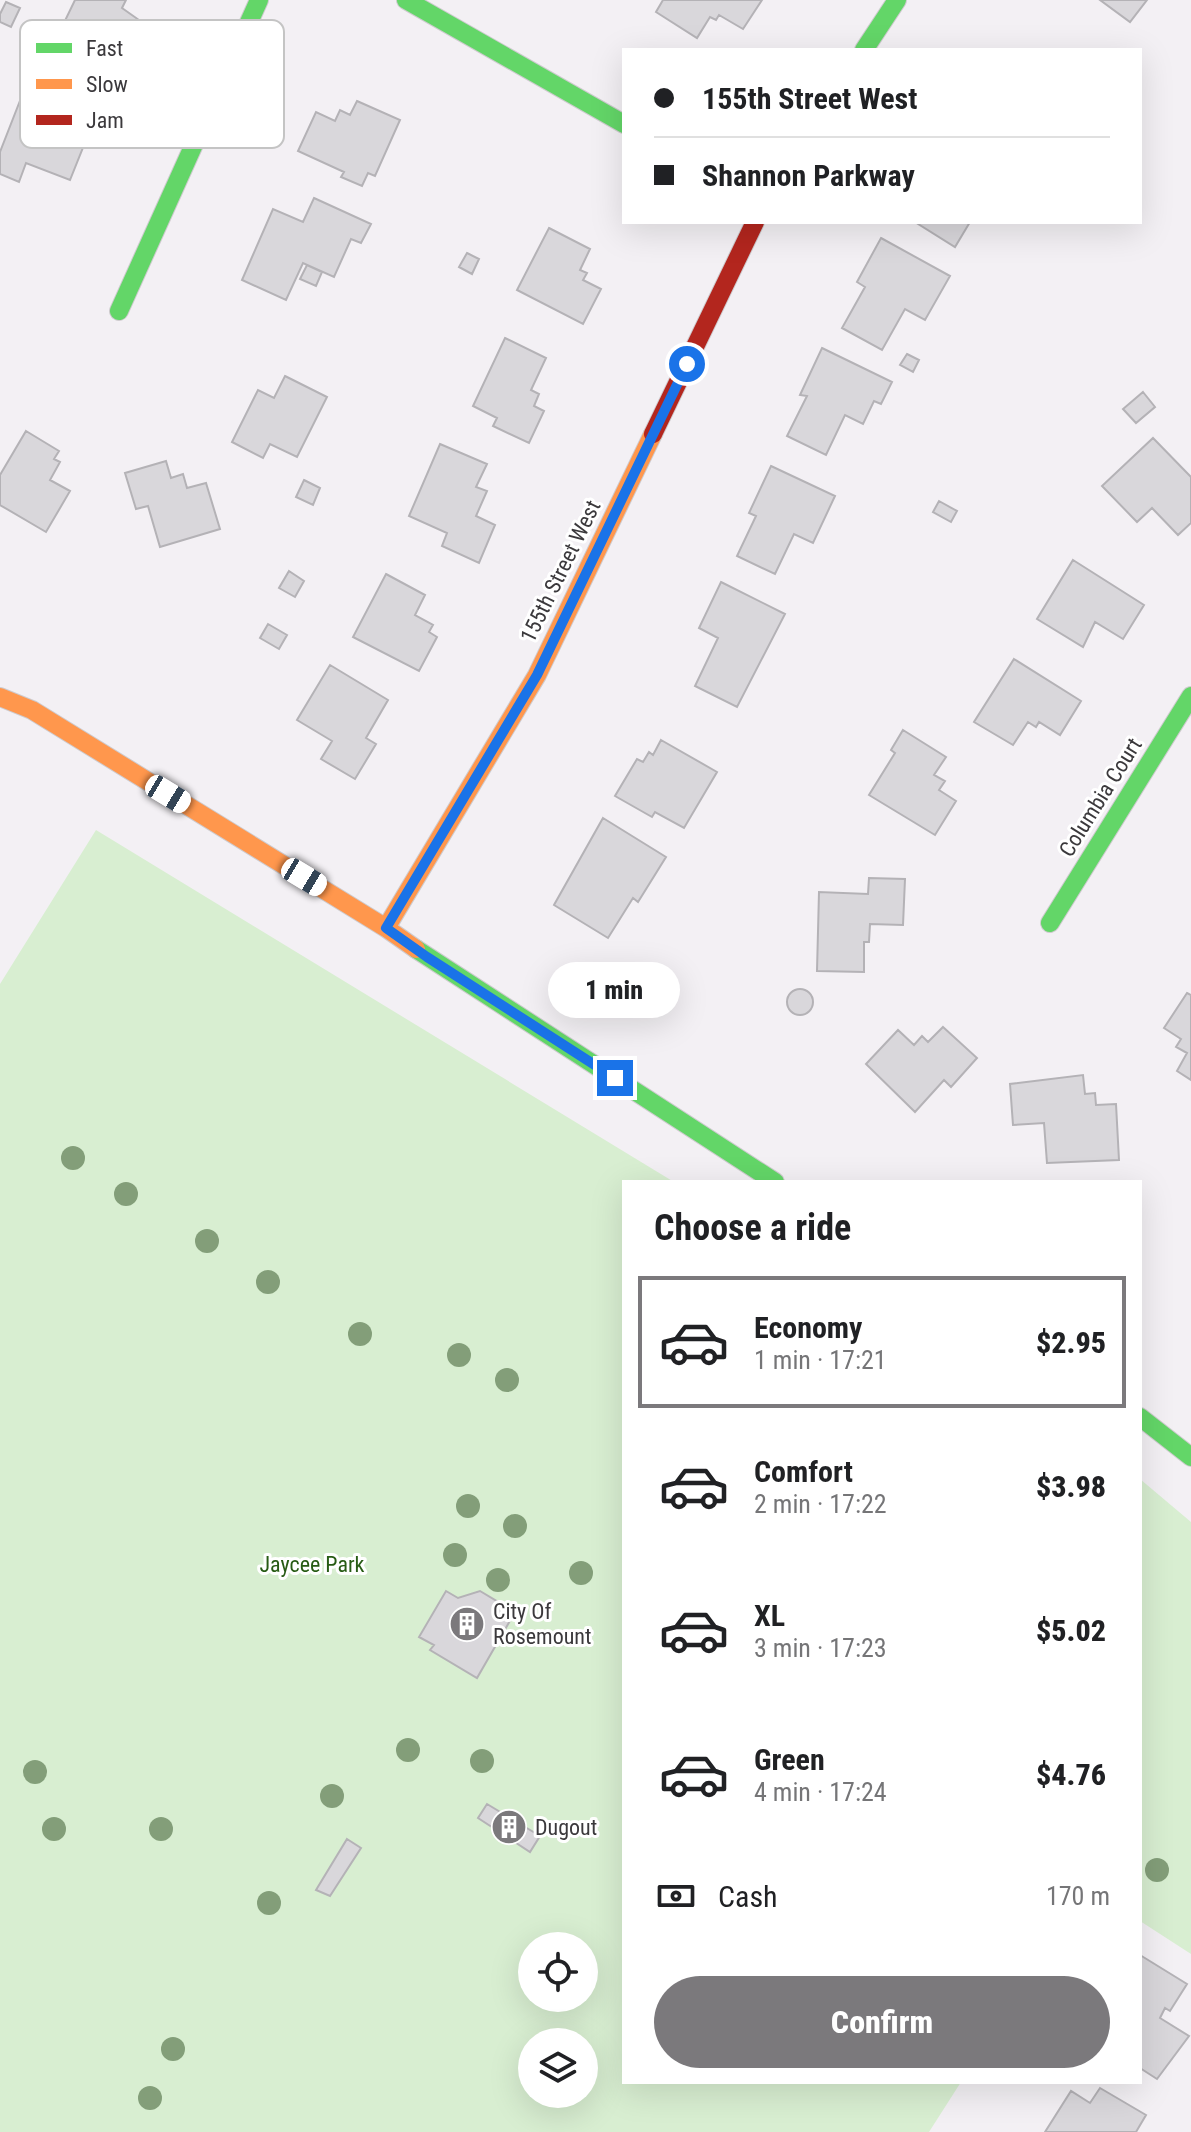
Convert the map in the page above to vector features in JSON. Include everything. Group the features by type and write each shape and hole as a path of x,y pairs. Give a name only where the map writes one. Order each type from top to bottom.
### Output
{"street":[{"path":"250,20 259,0"},
{"path":"406,0 622,123"},
{"path":"865,48 897,0"},
{"path":"119,311 192,148"},
{"name":"155th Street West","path":"386,928 537,675 754,224"},
{"name":"Columbia Court","path":"1050,923 1191,696"},
{"path":"0,697 32,710 386,928 772,1180"},
{"path":"1142,1419 1191,1457"}],"green space":[{"name":"Jaycee Park","path":"96,830 671,1180 622,1180 622,2084 960,2084 929,2132 0,2132 0,984"},
{"path":"1142,1481 1191,1522 1191,1954 1142,1922"}],"building":[{"path":"75,0 126,0 122,8 139,20 65,20"},
{"path":"663,0 762,0 743,29 719,15 716,20 710,17 697,38 656,12"},
{"path":"1100,0 1147,0 1130,22"},
{"path":"6,2 20,8 11,27 0,22"},
{"path":"20,101 20,148 83,148 70,180 26,163 19,182 0,174 0,152"},
{"path":"357,101 400,120 375,176 368,173 362,186 341,177 344,172 298,151 316,112 335,121 340,110 350,115"},
{"path":"314,198 371,224 361,243 351,239 334,277 303,263 286,300 242,280 273,209 303,222"},
{"path":"918,224 969,224 955,247"},
{"path":"549,228 590,249 580,270 587,273 583,280 601,289 583,324 517,290"},
{"path":"881,238 950,276 925,320 905,309 882,350 842,328 865,287 857,282"},
{"path":"467,253 479,259 472,274 459,267"},
{"path":"307,265 322,272 316,286 300,279"},
{"path":"505,338 546,358 531,390 539,394 534,406 544,411 529,443 493,426 497,418 473,406"},
{"path":"822,348 892,382 881,404 874,401 863,424 845,415 826,455 787,436 807,396 800,395"},
{"path":"907,354 919,360 913,372 900,365"},
{"path":"285,376 327,397 297,457 270,444 263,458 232,442 258,390 274,398"},
{"path":"1143,392 1155,407 1136,423 1123,409"},
{"path":"26,431 59,451 54,459 60,462 50,480 70,491 46,532 0,505 0,475"},
{"path":"1153,438 1191,477 1191,523 1178,535 1152,508 1137,522 1102,486"},
{"path":"440,444 487,464 476,487 487,491 476,516 495,525 479,563 442,546 447,533 409,516"},
{"path":"166,461 171,478 183,474 187,488 206,483 220,529 160,547 148,506 136,509 125,473"},
{"path":"771,466 835,496 813,543 794,534 775,574 737,556 756,516 749,513"},
{"path":"304,480 320,488 313,505 296,497"},
{"path":"939,501 957,511 951,522 933,512"},
{"path":"1073,560 1144,605 1123,639 1095,622 1083,647 1037,619"},
{"path":"289,571 304,581 295,597 279,588"},
{"path":"386,574 425,595 415,615 433,625 429,632 437,637 419,671 353,637"},
{"path":"721,582 785,614 737,707 695,686 718,638 699,628"},
{"path":"268,624 287,635 279,649 260,638"},
{"path":"1014,659 1081,701 1060,735 1039,722 1036,727 1028,722 1013,745 974,722"},
{"path":"330,665 388,700 366,738 376,744 355,779 321,759 332,741 297,720"},
{"path":"903,730 946,757 934,775 945,781 939,790 956,801 935,835 869,795 895,753 891,750"},
{"path":"661,740 717,772 684,828 655,812 652,817 615,796 637,759 643,762 649,752 653,755"},
{"path":"603,818 666,857 638,902 633,898 608,938 554,905"},
{"path":"869,878 905,879 903,925 870,924 869,942 864,942 864,972 817,971 819,892 868,894"},
{"path":"800,989 809,993 813,1002 809,1011 800,1015 791,1011 787,1002 791,993"},
{"path":"1187,993 1191,995 1191,1080 1177,1071 1187,1053 1176,1047 1181,1039 1164,1028"},
{"path":"943,1027 977,1058 951,1087 944,1080 915,1112 866,1064 898,1030 914,1045 922,1036 928,1042"},
{"path":"1083,1075 1085,1094 1095,1093 1096,1105 1116,1104 1119,1160 1047,1163 1044,1123 1013,1125 1010,1084"},
{"name":"City Of Rosemount","path":"446,1591 458,1598 480,1591 515,1612 477,1678 430,1650 434,1645 419,1637"},
{"name":"Dugout","path":"487,1804 540,1836 530,1852 478,1818"},
{"path":"347,1839 361,1848 330,1896 316,1890"},
{"path":"1142,1956 1187,1984 1170,2011 1165,2008 1160,2018 1189,2036 1157,2079 1142,2069"},
{"path":"1100,2088 1146,2115 1136,2132 1045,2132 1071,2091 1090,2103"}],"traffic: fast":[{"path":"250,20 259,0"},
{"path":"406,0 622,123"},
{"path":"865,48 897,0"},
{"path":"119,311 192,148"},
{"path":"1050,923 1191,696"},
{"path":"416,949 772,1180"},
{"path":"1142,1419 1191,1457"}],"traffic: slow":[{"path":"386,928 537,675 653,434"},
{"path":"0,697 32,710 416,949"}],"traffic: jam":[{"path":"653,434 754,224"}],"place":[{"name":"City Of Rosemount","path":"467,1624"},
{"name":"Dugout","path":"509,1827"}],"route":[{"path":"615,1078 386,928 537,675 687,364"}]}
